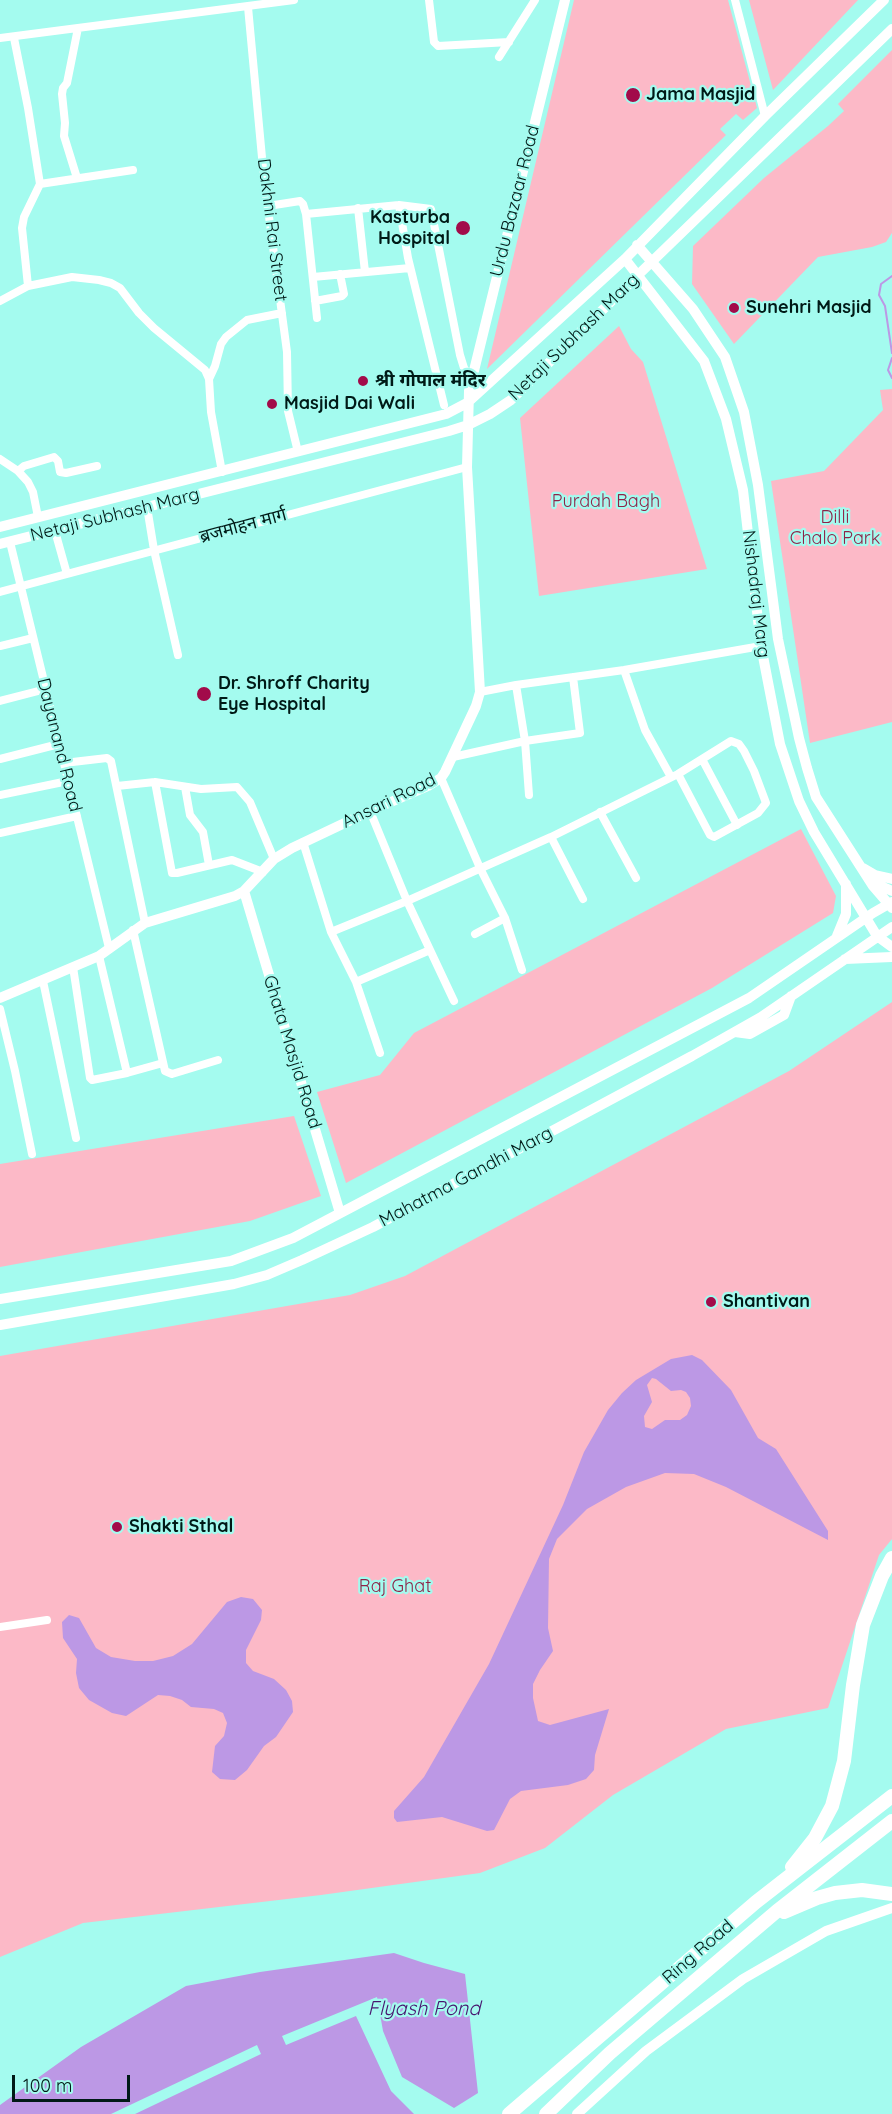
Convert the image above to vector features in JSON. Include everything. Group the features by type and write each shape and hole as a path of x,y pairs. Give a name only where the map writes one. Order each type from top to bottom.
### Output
{"highway":[{"path":"773,1889 815,1838 832,1806 844,1761 862,1626 882,1576 892,1558"},
{"name":"Ring Road","path":"509,2114 773,1889 892,1796"},
{"name":"Ring Road","path":"546,2114 610,2054 766,1920 892,1821"},
{"path":"766,1920 817,1898 835,1893 862,1890 892,1894"}],"main road":[{"name":"Urdu Bazaar Road","path":"467,403 471,379 566,0"},
{"name":"Netaji Subhash Marg","path":"0,527 446,414 467,403 625,259 765,116 884,0"},
{"name":"Netaji Subhash Marg","path":"5,543 468,425 490,414 511,400 892,29"},
{"name":"Nishadraj Marg","path":"637,245 693,309 725,357 744,412 758,485 778,639 799,738 816,797 869,880 891,905"},
{"name":"Nishadraj Marg","path":"625,259 704,361 726,419 743,490 761,646 780,744 799,801 814,832 877,936"},
{"name":"Ansari Road","path":"0,998 99,956 145,923 225,900 244,891 274,859 303,842 441,778 453,757 480,692 466,466 467,403"},
{"path":"860,866 875,875 892,880 887,890 869,880"},
{"path":"835,939 846,914 846,883"},
{"name":"Ghata Masjid Road","path":"244,891 340,1213"},
{"name":"Mahatma Gandhi Marg","path":"0,1299 231,1261 293,1238 749,998 866,918 891,905"},
{"name":"Mahatma Gandhi Marg","path":"0,1325 191,1292 267,1275 373,1227 735,1032 892,927"},
{"path":"877,936 892,947"},
{"path":"844,959 892,957"},
{"path":"577,2114 646,2051 743,1979 826,1930 892,1908"}],"street":[{"path":"0,38 14,38 125,20 294,0"},
{"path":"429,0 435,42 438,46 509,42"},
{"path":"499,57 535,0"},
{"path":"735,0 765,116"},
{"name":"Dakhni Rai Street","path":"248,7 268,206 287,352 288,411 298,452"},
{"path":"77,178 65,139 62,90 70,73 78,28"},
{"path":"14,38 40,184 24,218 22,228 28,286"},
{"path":"40,184 133,170"},
{"path":"268,206 300,201 303,204 317,318"},
{"path":"306,214 399,205 430,209 460,355 471,379"},
{"path":"399,205 410,268 444,405"},
{"path":"358,208 365,272"},
{"path":"313,277 410,268"},
{"path":"315,301 342,297 344,294 340,274"},
{"path":"0,301 28,286 72,277 85,277 111,283 120,288 154,328 200,364 208,379 222,472"},
{"path":"208,379 215,366 221,344 226,337 249,320 282,313"},
{"path":"18,471 24,466 54,457 58,461 60,472 66,473 97,466"},
{"path":"0,459 18,471 28,482 33,492 38,517"},
{"name":"ब्रजमोहन मार्ग","path":"0,592 466,466"},
{"path":"147,507 154,550 178,656"},
{"path":"55,531 67,574"},
{"name":"Dayanand Road","path":"5,543 21,586 109,948"},
{"path":"0,646 33,638"},
{"path":"480,692 761,646"},
{"path":"331,932 551,837 675,776 731,741 739,744 744,751 766,803 758,813 718,836 710,835 675,776 645,730 624,670"},
{"path":"453,757 525,741 580,733 573,677"},
{"path":"516,685 525,741 529,795"},
{"path":"0,701 46,689"},
{"path":"0,759 59,744"},
{"path":"64,763 109,759 117,786 145,923"},
{"path":"702,759 737,825"},
{"path":"441,778 480,868 505,918 522,970"},
{"path":"0,795 68,781"},
{"path":"117,786 154,782 201,789 234,787 240,789 250,802 274,859"},
{"path":"154,782 172,873 232,860 263,872"},
{"path":"185,787 190,815 203,832 209,866"},
{"path":"370,811 407,901 454,1001"},
{"path":"600,812 636,878"},
{"path":"0,833 77,816"},
{"path":"551,837 583,899"},
{"path":"303,842 331,932 356,982 380,1053"},
{"path":"475,934 505,918"},
{"path":"133,930 165,1071 172,1074 218,1060"},
{"path":"356,982 430,950"},
{"path":"99,956 127,1073"},
{"path":"73,967 90,1078 92,1080 127,1073 163,1063"},
{"path":"43,981 76,1138"},
{"path":"0,1009 32,1154"},
{"path":"0,1627 47,1620"}],"green space":[{"path":"574,0 728,0 757,108 743,120 736,114 720,129 726,135 487,369"},
{"path":"749,0 858,0 773,90"},
{"path":"892,50 892,233 886,242 872,247 818,257 734,344 692,284 693,246 764,178 844,111 838,104"},
{"name":"Purdah Bagh","path":"619,326 631,349 643,362 707,569 539,596 520,418"},
{"name":"Dilli Chalo Park","path":"892,389 892,722 810,743 771,481 824,471 883,410 880,390"},
{"path":"801,829 836,896 833,913 712,988 346,1183 317,1092 380,1075 414,1033"},
{"name":"Raj Ghat","path":"892,1002 892,1539 879,1555 828,1708 726,1729 613,1795 545,1848 480,1873 321,1895 83,1923 0,1957 0,1356 350,1295 405,1276 789,1071"},
{"path":"294,1116 321,1196 250,1221 0,1267 0,1164"}],"water":[{"path":"692,1355 702,1360 731,1390 758,1438 776,1449 828,1531 828,1540 726,1487 694,1474 665,1473 626,1487 587,1509 557,1539 549,1559 548,1628 553,1651 533,1684 533,1698 538,1721 550,1725 609,1709 595,1755 594,1770 586,1779 568,1785 521,1791 510,1799 494,1830 487,1831 442,1817 397,1822 394,1818 394,1811 424,1777 489,1664 563,1505 584,1452 608,1410 636,1380 671,1359","holes":["652,1378 671,1391 686,1392 691,1406 687,1415 680,1420 665,1420 652,1429 645,1427 644,1416 652,1402 647,1385"]},
{"path":"241,1597 253,1599 262,1610 261,1620 246,1650 246,1663 253,1671 274,1679 286,1690 292,1701 293,1712 276,1737 264,1746 247,1770 235,1780 220,1779 212,1772 215,1746 224,1736 227,1723 223,1713 214,1709 191,1707 182,1700 158,1695 126,1716 112,1713 89,1700 79,1688 76,1673 77,1659 63,1638 62,1622 69,1615 79,1618 96,1648 111,1657 153,1661 173,1656 192,1644 227,1602"},
{"name":"Flyash Pond","path":"394,1953 465,1974 478,2093 454,2108 402,2077 383,2031 377,1997 282,2036 286,2045 356,2016 391,2091 414,2114 135,2114 261,2054 257,2045 111,2114 0,2114 0,2105 81,2047 186,1986 260,1972"}],"waterway":[{"path":"892,276 881,284 879,295 885,306 892,353"},
{"path":"892,358 888,370 892,378"}],"place":[{"name":"Jama Masjid","path":"633,95"},
{"name":"Kasturba Hospital","path":"463,228"},
{"name":"Sunehri Masjid","path":"734,308"},
{"name":"श्री गोपाल मंदिर","path":"363,381"},
{"name":"Masjid Dai Wali","path":"272,404"},
{"name":"Dr. Shroff Charity Eye Hospital","path":"204,694"},
{"name":"Shantivan","path":"711,1302"},
{"name":"Shakti Sthal","path":"117,1527"}]}
